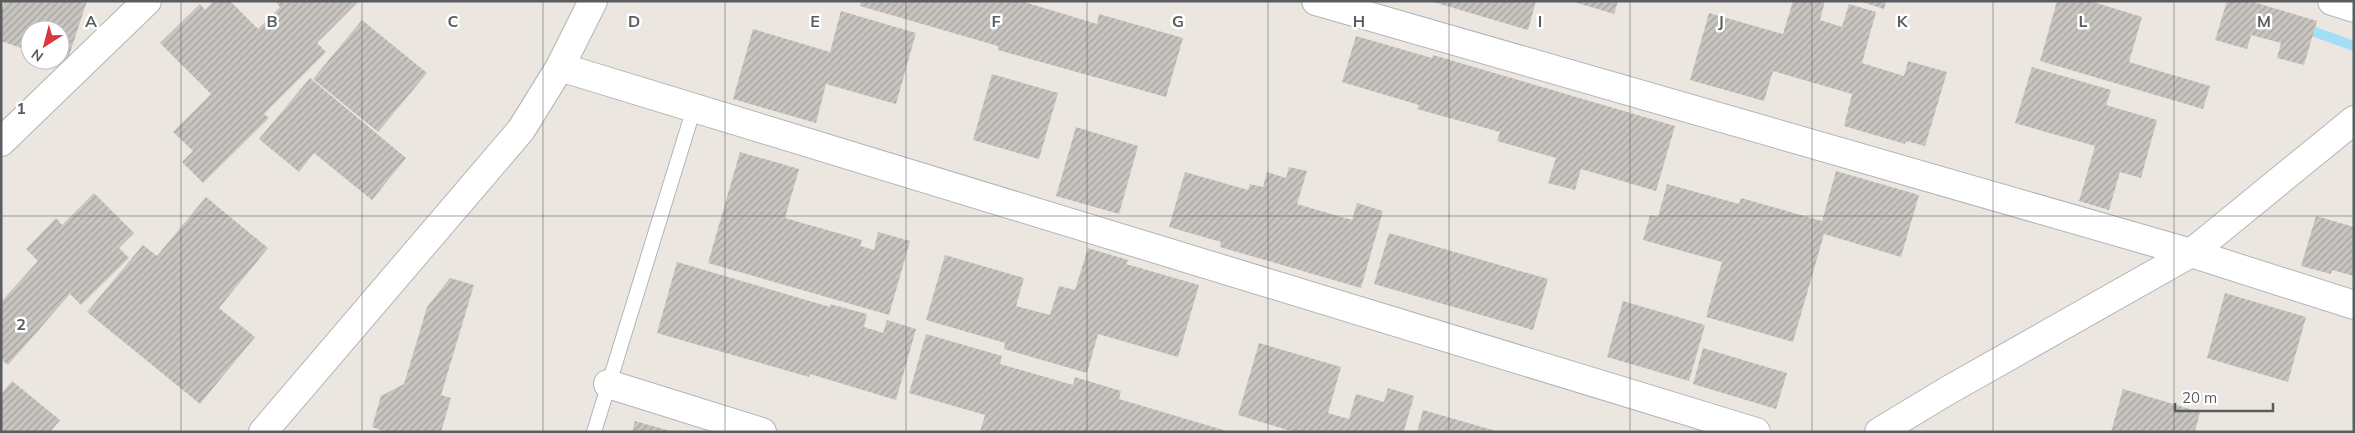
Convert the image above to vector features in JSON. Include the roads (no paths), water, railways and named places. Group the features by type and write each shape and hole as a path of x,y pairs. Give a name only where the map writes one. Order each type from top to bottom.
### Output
{"street":[{"path":"1,142 147,1"},
{"path":"263,432 521,130 560,67 593,1"},
{"path":"1316,1 1424,34 2191,253 2354,305"},
{"path":"2332,1 2354,8"},
{"path":"560,67 1756,432"},
{"path":"1879,432 1946,391 2191,253 2354,120"},
{"path":"608,384 762,432"}],"lane":[{"path":"594,432 694,108"}],"waterway":[{"path":"2301,27 2354,46"}]}
